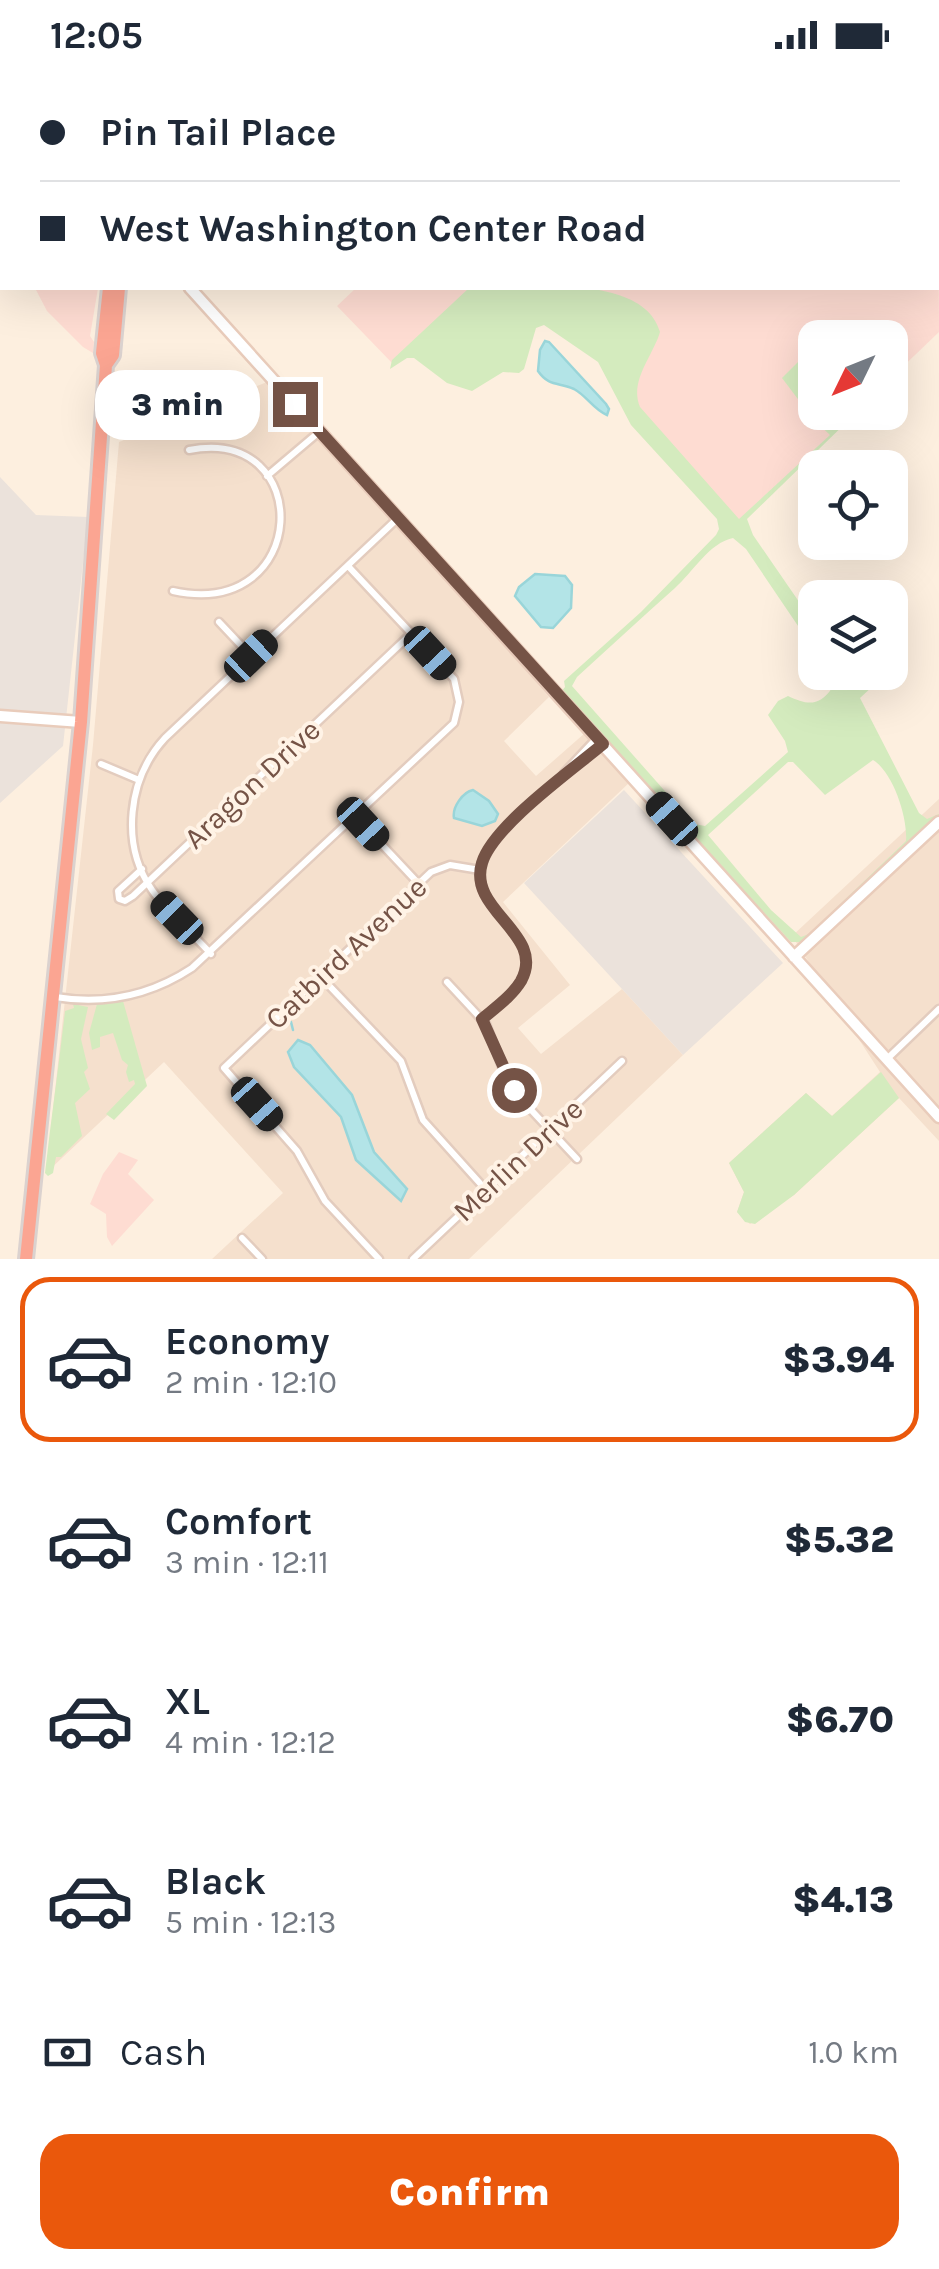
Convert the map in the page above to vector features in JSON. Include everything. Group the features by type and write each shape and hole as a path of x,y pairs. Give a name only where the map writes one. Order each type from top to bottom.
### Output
{"highway":[{"path":"26,1259 81,722 109,290"},
{"path":"106,365 113,355 119,290"}],"main road":[{"path":"192,290 939,1117"},
{"path":"0,716 81,722"},
{"path":"794,957 939,822"}],"street":[{"path":"267,476 320,432"},
{"path":"173,591 215,595 252,578 270,558 282,526 280,501 267,476 236,452 221,448 188,450"},
{"path":"211,954 148,882 142,868 134,845 132,817 145,765 165,738 398,518"},
{"path":"53,997 103,1000 144,992 180,976 211,954 450,728 457,715 459,692 449,673 348,566"},
{"path":"219,622 251,656"},
{"name":"Aragon Drive","path":"148,882 412,633"},
{"path":"482,1019 519,984 526,958 519,938 484,896 480,870 494,840 600,741"},
{"path":"101,764 139,780"},
{"path":"356,817 418,883"},
{"name":"Catbird Avenue","path":"379,1259 324,1201 297,1151 224,1068 418,883 444,866 480,870"},
{"path":"142,868 120,888 118,897 125,901 148,882"},
{"path":"320,976 401,1061 417,1107 431,1132 486,1190"},
{"path":"447,982 482,1019 508,1081 577,1159"},
{"path":"886,1060 939,1009"},
{"name":"Merlin Drive","path":"413,1259 622,1061"},
{"path":"242,1238 262,1259"}],"shaded area":[{"path":"36,290 98,290 90,336 93,353 83,347 47,311"},
{"path":"354,290 473,290 393,364 337,306"},
{"path":"592,290 939,290 939,332 908,362 908,320 798,320 798,430 837,430 816,450 798,450 798,468 736,527 640,420"},
{"path":"267,382 549,697 504,741 536,776 585,733 630,782 503,902 570,985 518,1028 541,1054 622,989 683,1055 469,1259 212,1259 283,1193 164,1062 46,1173 93,745 119,442"},
{"path":"0,477 36,515 88,517 63,746 0,803"},
{"path":"624,790 783,963 683,1055 524,883"},
{"path":"939,799 939,1141 899,1098 794,1195 750,1224 737,1212 744,1192 729,1163 806,1093 832,1116 880,1072 792,936"},
{"path":"119,1152 138,1160 128,1174 154,1200 112,1246 107,1237 106,1214 90,1204 103,1174"}],"green space":[{"path":"467,290 605,291 630,299 649,313 660,332 640,378 640,407 739,519 798,465 798,469 747,519 753,535 798,600 798,626 746,549 733,538 709,552 572,686 694,824 705,826 788,752 768,715 778,701 788,696 817,701 830,690 869,690 860,698 919,813 927,819 939,817 805,942 791,942 561,692 564,681 641,612 716,535 717,519 631,425 598,362 544,325 536,328 524,369 519,373 503,372 472,391 447,383 414,358 390,369 392,360","holes":["873,760 887,774 898,796 906,841 809,934 801,937 771,910 708,835 788,762 793,762 825,795"]},
{"path":"798,362 798,399 782,378"},
{"path":"825,430 839,430 814,450 830,435"},
{"path":"123,1001 147,1086 114,1120 106,1114 135,1084 134,1080 129,1082 128,1065 122,1060 113,1033 100,1037 100,1047 92,1050 89,1033 97,1004"},
{"path":"73,1004 88,1007 81,1039 90,1089 75,1103 82,1136 61,1157 56,1157 53,1173 48,1176 45,1173 65,1011 74,1008"},
{"path":"881,1072 899,1098 794,1195 755,1224 745,1222 737,1212 744,1192 729,1163 806,1093 832,1116"}],"water":[{"path":"545,341 606,404 607,415 574,389 542,376 538,371"},
{"path":"535,574 565,576 572,585 571,608 553,628 541,627 515,596 519,587"},
{"path":"473,790 489,801 498,814 495,821 482,826 454,818 459,801"},
{"path":"298,1040 310,1045 352,1095 374,1152 407,1189 401,1201 356,1160 341,1117 294,1067 288,1052"}],"waterway":[{"path":"291,1022 293,1030"}],"route":[{"path":"295,404 603,744 494,840 480,867 484,896 519,938 526,958 519,984 482,1019 514,1090"}]}
